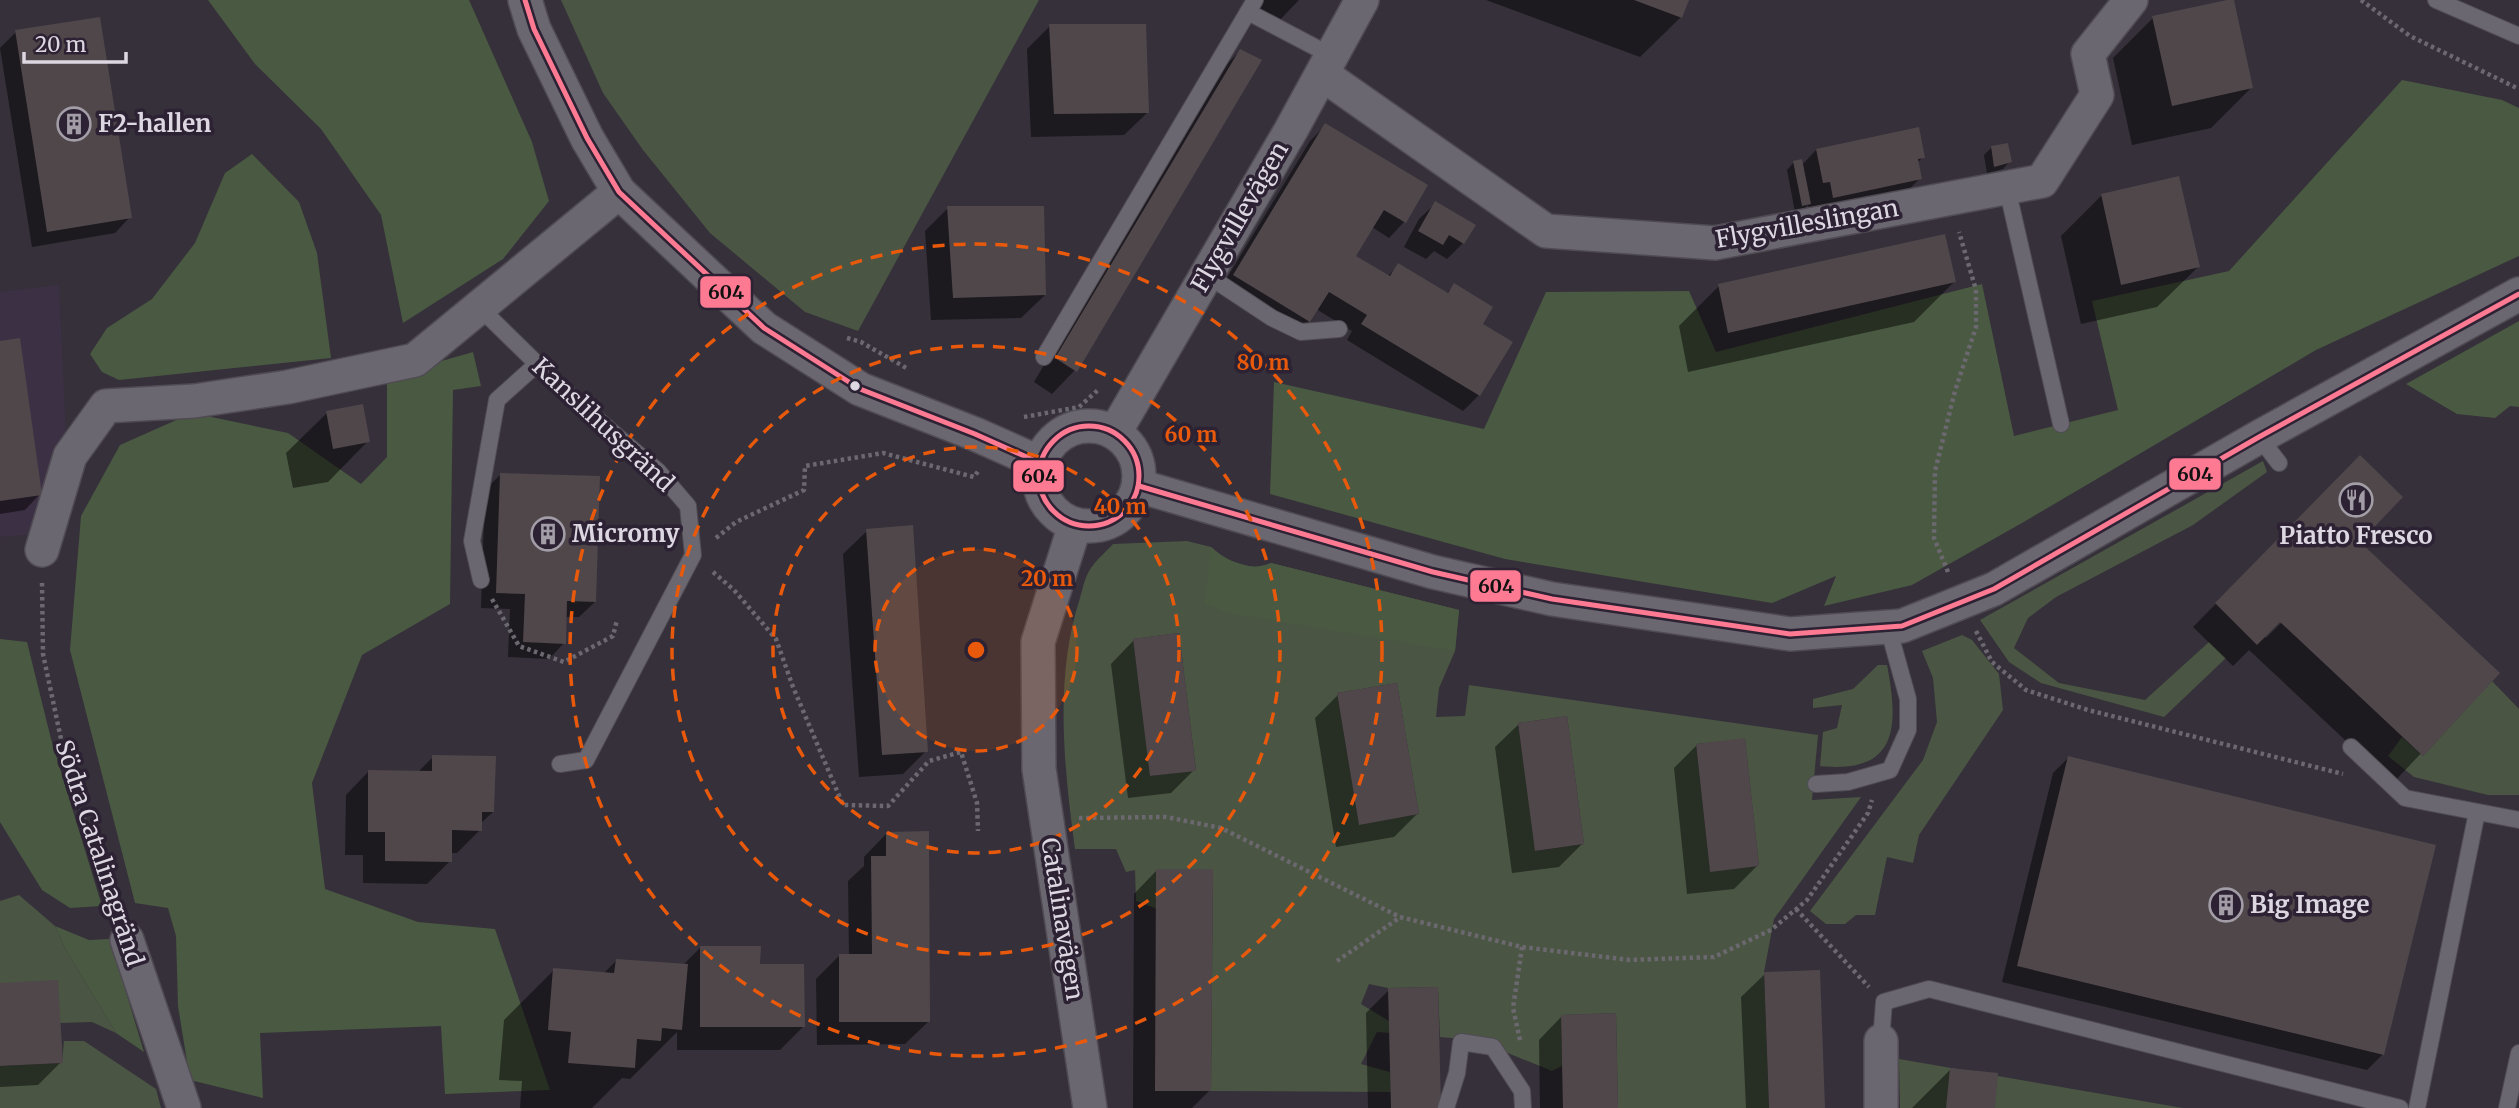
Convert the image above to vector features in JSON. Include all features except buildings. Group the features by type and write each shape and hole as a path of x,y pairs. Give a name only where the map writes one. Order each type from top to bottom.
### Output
{"street":[{"path":"525,0 534,29 587,138 619,192 764,328 860,389 1005,431 1040,463"},
{"name":"Flygvillevägen","path":"1115,432 1362,0"},
{"name":"Flygvilleslingan","path":"1327,65 1546,231 1715,243 2042,181 2097,95 2088,54 2131,0"},
{"path":"42,550 70,456 106,406 194,401 274,389 415,360 619,192"},
{"path":"1139,486 1433,572 1552,598 1790,634 1902,626 1994,589 2259,437 2519,294"},
{"path":"1100,427 1115,432 1127,442 1136,455 1140,471 1134,501 1123,514 1109,523 1092,527 1075,526 1060,518 1048,506 1041,492 1040,463 1047,449 1070,429 1100,427"},
{"name":"Catalinavägen","path":"1075,526 1038,642 1040,769 1090,1108"},
{"name":"Södra Catalinagränd","path":"127,940 184,1108"},
{"path":"1881,1041 1881,1108"}],"lane":[{"path":"2436,0 2519,36"},
{"path":"1044,357 1252,6 1327,65"},
{"path":"2007,188 2061,424"},
{"path":"1206,275 1301,332 1339,329"},
{"name":"Kanslihusgränd","path":"478,306 569,395 658,471 688,506 693,555"},
{"path":"481,580 472,541 498,400 537,364"},
{"path":"2259,437 2279,463"},
{"path":"560,764 586,760 693,555"},
{"path":"1816,784 1848,782 1890,770 1908,730 1908,699 1888,627"},
{"path":"2351,747 2405,798 2519,820"},
{"path":"2417,1108 2477,812"},
{"path":"1881,1041 1884,1002 1929,989 2400,1108"},
{"path":"1446,1108 1457,1073 1461,1042 1493,1047 1522,1091 1523,1108"},
{"path":"2507,1108 2519,1052"}],"path":[{"path":"2361,0 2410,36 2519,89"},
{"path":"1934,538 1935,471 1955,391 1976,327 1976,290 1948,199"},
{"path":"836,335 861,342 917,374"},
{"path":"978,831 977,803 961,752 929,761 888,806 844,805 793,687 776,639 734,590 693,555 736,523 804,490 805,466 883,453 974,477 1005,431 1079,407 1106,382"},
{"name":"Södra Catalinagränd","path":"42,550 43,654 68,772 127,940"},
{"path":"481,580 519,646 564,662 613,636 617,620"},
{"path":"1961,602 1992,662 2026,690 2088,710 2347,775 2369,764"},
{"path":"1046,818 1166,817 1221,828 1400,917 1522,947 1630,960 1714,957 1771,930 1807,900 1868,813 1879,773"},
{"path":"1796,909 1884,1002"},
{"path":"1336,961 1400,917"},
{"path":"1513,1008 1522,947"}],"shaded area":[{"path":"59,285 66,436 33,534 0,537 0,292"}],"green space":[{"path":"208,0 469,0 532,142 549,201 503,259 403,323 381,215 321,129 255,64"},
{"path":"561,0 1039,0 858,331 805,312 710,233 643,150 603,93"},
{"path":"2402,80 2502,100 2519,108 2519,256 2316,350 1912,585 1824,606 1836,576 1772,603 1505,559 1270,494 1274,382 1484,429 1546,292 1689,291 1716,352 1982,284 2014,436 2118,410 2092,301 2229,271"},
{"path":"252,154 299,202 317,253 331,358 119,380 102,372 90,354 107,328 152,299 195,243 225,173"},
{"path":"2519,321 2519,407 2510,406 2495,418 2457,414 2406,384"},
{"path":"473,352 481,386 453,390 450,604 362,655 312,783 325,889 418,922 495,929 550,1090 445,1094 441,1026 260,1033 263,1098 190,1080 178,1006 176,936 168,908 135,903 70,650 81,516 120,445 192,413 288,433 361,484 387,457 387,382 431,364"},
{"path":"2263,461 2267,472 2193,525 2056,597 2028,618 2014,648 2059,683 2145,700 2209,642 2226,658 2164,717 2041,683 2009,662 1980,620"},
{"path":"1187,541 1211,547 1225,559 1258,569 1271,563 1459,610 1455,651 1439,688 1436,717 1465,716 1469,685 1818,735 1812,800 1861,797 1774,919 1764,972 1769,1108 1618,1108 1616,1013 1561,1015 1562,1066 1552,1071 1476,1040 1440,1037 1438,987 1388,988 1369,984 1361,1004 1389,1021 1389,1033 1377,1032 1361,1064 1390,1072 1393,1092 1211,1091 1213,869 1157,869 1157,909 1136,901 1135,870 1126,872 1116,849 1075,849 1065,755 1064,691 1067,659 1072,628 1086,578 1093,565 1113,544","holes":["1179,633 1196,770 1151,776 1133,639","1397,683 1419,814 1359,824 1337,693","1567,716 1584,844 1536,851 1518,723","1745,739 1759,866 1710,871 1696,744"]},
{"path":"1211,547 1225,557 1247,566 1271,563 1459,610 1455,651 1228,613 1205,603"},
{"path":"1962,635 1972,640 1999,674 2003,710 1919,835 1913,863 1887,857 1875,915 1856,915 1845,924 1826,924 1810,911 1923,760 1937,722 1933,678 1922,651"},
{"path":"0,639 27,642 51,739 102,906 70,908 42,890 0,822"},
{"path":"1878,665 1887,665 1891,687 1892,726 1887,742 1879,754 1865,762 1846,766 1820,766 1823,732 1837,728 1842,705 1813,708 1813,699 1853,689"},
{"path":"2492,681 2519,709 2519,795 2488,795 2414,777 2388,756 2402,737 2423,756"},
{"path":"19,895 55,926 66,950 116,1033 92,1022 60,1023 0,983 0,901"},
{"path":"55,926 89,940 110,939 144,1052 116,1033 66,950"},
{"path":"64,1041 84,1041 156,1089 161,1108 0,1108 0,1066 62,1063"},
{"path":"1899,1059 2183,1108 1900,1108"}],"transit line":[{"name":"604","path":"525,0 534,29 587,138 619,192 764,328 860,389 975,434 1040,463"},
{"name":"604","path":"1139,486 1433,572 1552,599 1790,634 1902,626 1994,589 2259,437 2519,294"},
{"name":"604","path":"1089,426 1108,429 1125,440 1136,457 1139,476 1136,495 1125,512 1108,523 1089,526 1070,523 1053,512 1042,495 1039,476 1042,457 1053,440 1070,429 1089,426"}],"place":[{"name":"F2-hallen","path":"74,124"},
{"name":"Piatto Fresco","path":"2356,500"},
{"name":"Micromy","path":"548,534"},
{"name":"Big Image","path":"2226,905"}]}
